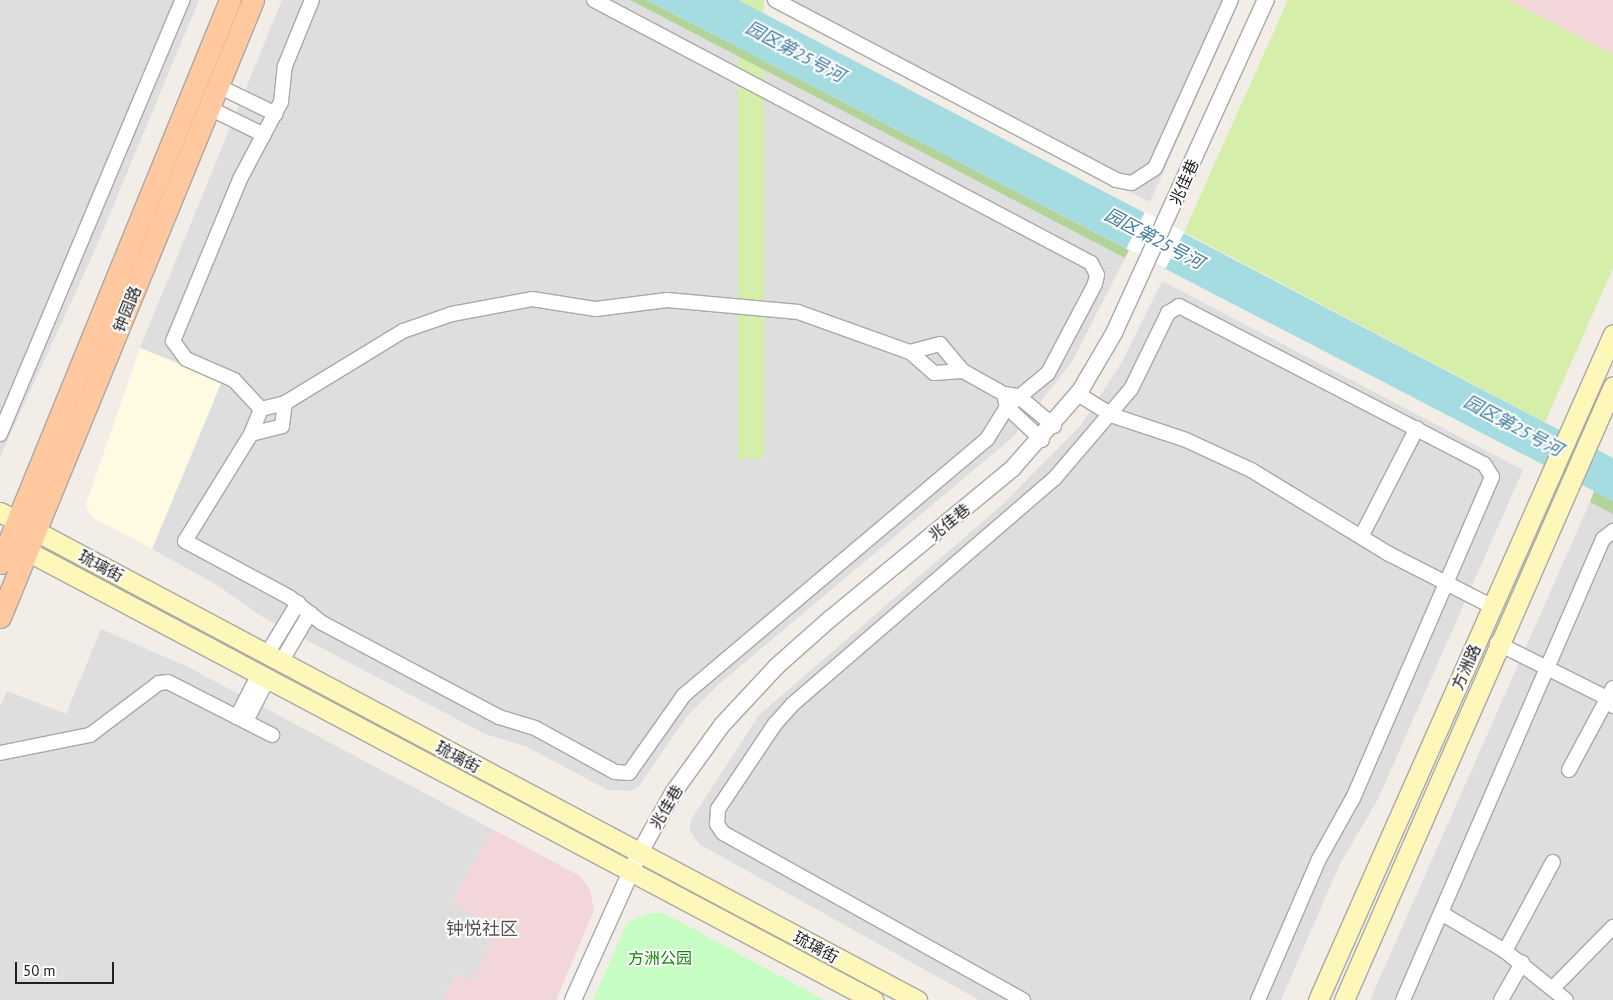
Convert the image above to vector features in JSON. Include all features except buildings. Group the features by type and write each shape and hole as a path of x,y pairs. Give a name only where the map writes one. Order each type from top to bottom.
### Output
{"main road":[{"name":"钟园路","path":"0,563 8,516 230,0"},
{"name":"钟园路","path":"0,617 38,533 253,0"},
{"name":"方洲路","path":"1318,1000 1613,334"},
{"name":"方洲路","path":"1344,1000 1497,644 1613,386"},
{"name":"琉璃街","path":"8,516 639,854 917,1000"},
{"name":"琉璃街","path":"5,539 873,1000"}],"street":[{"path":"0,434 182,0"},
{"path":"261,409 234,380 186,359 174,341 240,179 276,114 285,66 312,0"},
{"path":"261,409 251,434 185,541 298,603 310,613 499,717 535,728 614,772 629,773 684,695 987,439 1010,399 1052,366 1095,284 1097,275 1092,263 594,0"},
{"path":"775,0 1116,180 1132,183 1155,168 1231,0"},
{"name":"兆佳巷","path":"573,1000 630,872 673,793 745,697 1042,440 1078,394 1104,351 1148,260 1266,0"},
{"path":"218,86 276,114"},
{"path":"209,108 264,135"},
{"path":"261,409 285,403 403,331 452,314 532,299 596,308 667,300 798,312 910,352 934,373 963,370"},
{"path":"1023,1000 724,833 716,816 774,724 793,704 1018,515 1111,415 1131,389 1168,313 1179,306 1484,464 1492,477 1449,584 1258,1000"},
{"path":"910,352 940,344 963,370 1054,426"},
{"path":"1078,394 1111,415 1220,456 1304,498 1362,536 1493,607"},
{"path":"1010,399 1042,440"},
{"path":"251,434 282,426 285,403"},
{"path":"1362,536 1417,428"},
{"path":"1404,1000 1603,539 1613,531"},
{"path":"274,658 298,603"},
{"path":"274,658 310,613"},
{"path":"1497,644 1548,670 1612,694 1569,770"},
{"path":"242,719 263,677"},
{"path":"0,754 90,735 159,683 176,685 272,735"},
{"path":"1505,951 1553,862"},
{"path":"1441,913 1505,951 1566,1000"},
{"path":"1553,988 1613,927"},
{"path":"1501,1000 1522,963"}],"shaded area":[{"path":"0,0 199,0 94,252 0,457"},
{"path":"282,0 630,0 1125,258 1073,360 1013,437 718,685 687,716 639,786 630,791 608,790 525,746 485,734 259,615 217,585 152,549 222,381 140,348"},
{"path":"764,0 1240,0 1150,202"},
{"path":"1509,0 1613,0 1613,54"},
{"path":"1162,281 1523,470 1378,799 1339,866 1281,1000 979,1000 699,844 690,831 691,820 759,715 1004,503 1081,425 1122,362"},
{"path":"140,348 222,381 152,549 92,517 86,504"},
{"path":"1590,502 1613,514 1613,1000 1370,1000"},
{"path":"101,629 186,666 492,829 474,863 475,915 489,947 473,982 455,974 444,1000 0,1000 0,707 7,691 66,714"},
{"path":"492,829 580,876 590,889 594,910 556,1000 444,1000 455,974 473,981 489,947 475,915 452,902"}],"green space":[{"path":"630,0 647,0 1129,250 1125,258"},
{"path":"738,0 764,0 764,459 738,459"},
{"path":"1288,0 1509,0 1613,54 1613,268 1545,422 1184,232"},
{"path":"1594,491 1613,501 1613,514 1590,502"},
{"name":"方洲公园","path":"648,913 664,913 824,1000 593,1000 627,923"}],"water":[{"name":"园区第25号河","path":"647,0 738,0 1613,458 1613,501"}],"pier":[{"path":"1145,212 1184,232 1166,269 1126,249"}],"district":[{"name":"钟悦社区","path":"482,929"}]}
